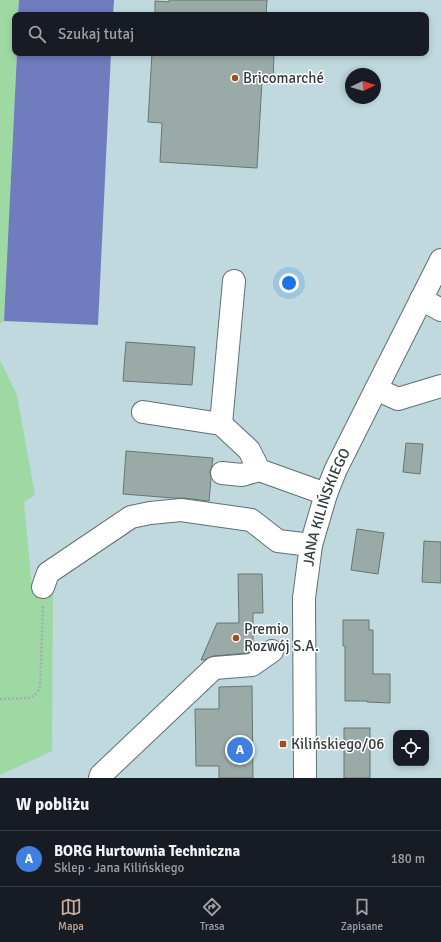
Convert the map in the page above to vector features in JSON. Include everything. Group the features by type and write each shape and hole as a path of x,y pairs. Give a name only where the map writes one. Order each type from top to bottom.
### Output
{"street":[{"name":"JANA KILIŃSKIEGO","path":"305,778 304,598 311,545 326,494 336,469 441,260"},
{"path":"221,424 234,281"},
{"path":"421,299 441,310"},
{"path":"376,389 398,399 441,386"},
{"path":"143,412 221,424 249,450 259,470"},
{"path":"222,472 242,475 259,470 326,494"},
{"path":"43,587 48,573 131,516 150,513 181,510 251,520 278,541 311,545"},
{"path":"100,778 101,775 214,668 252,665 272,651"}],"path":[{"path":"0,699 29,698 35,696 40,688 43,587"}],"shaded area":[{"path":"0,0 441,0 441,778 0,778"}],"green space":[{"path":"0,0 19,0 18,12 12,12 12,56 17,56 4,321 0,324"},
{"path":"0,360 17,395 35,495 24,502 32,588 53,586 52,751 0,775"}],"water":[{"path":"19,0 114,0 113,12 18,12"},
{"path":"17,56 111,56 98,325 4,321"}],"building":[{"path":"169,0 267,0 266,12 155,12 155,1 169,2"},
{"path":"152,56 274,56 273,82 262,81 257,168 160,162 162,123 148,122"},
{"path":"126,342 195,347 192,385 123,381"},
{"path":"406,443 423,444 420,474 403,472"},
{"path":"126,451 213,458 210,472 211,479 209,501 123,494"},
{"path":"357,529 384,533 378,574 351,570"},
{"path":"424,541 441,542 441,583 422,582"},
{"path":"238,574 262,574 263,613 253,613 253,649 248,653 213,656 201,660 217,623 239,623"},
{"path":"343,620 369,620 369,630 373,630 373,674 390,674 390,703 345,701 345,646 343,646"},
{"path":"252,686 253,778 219,778 219,766 196,766 195,709 219,709 219,687"},
{"path":"344,728 370,728 370,778 344,778"}],"place":[{"name":"Bricomarché","path":"235,78"},
{"name":"Premio Rozwój S.A.","path":"236,638"},
{"name":"Kilińskiego/06","path":"283,744"},
{"name":"BORG Hurtownia Techniczna","path":"240,750"}]}
